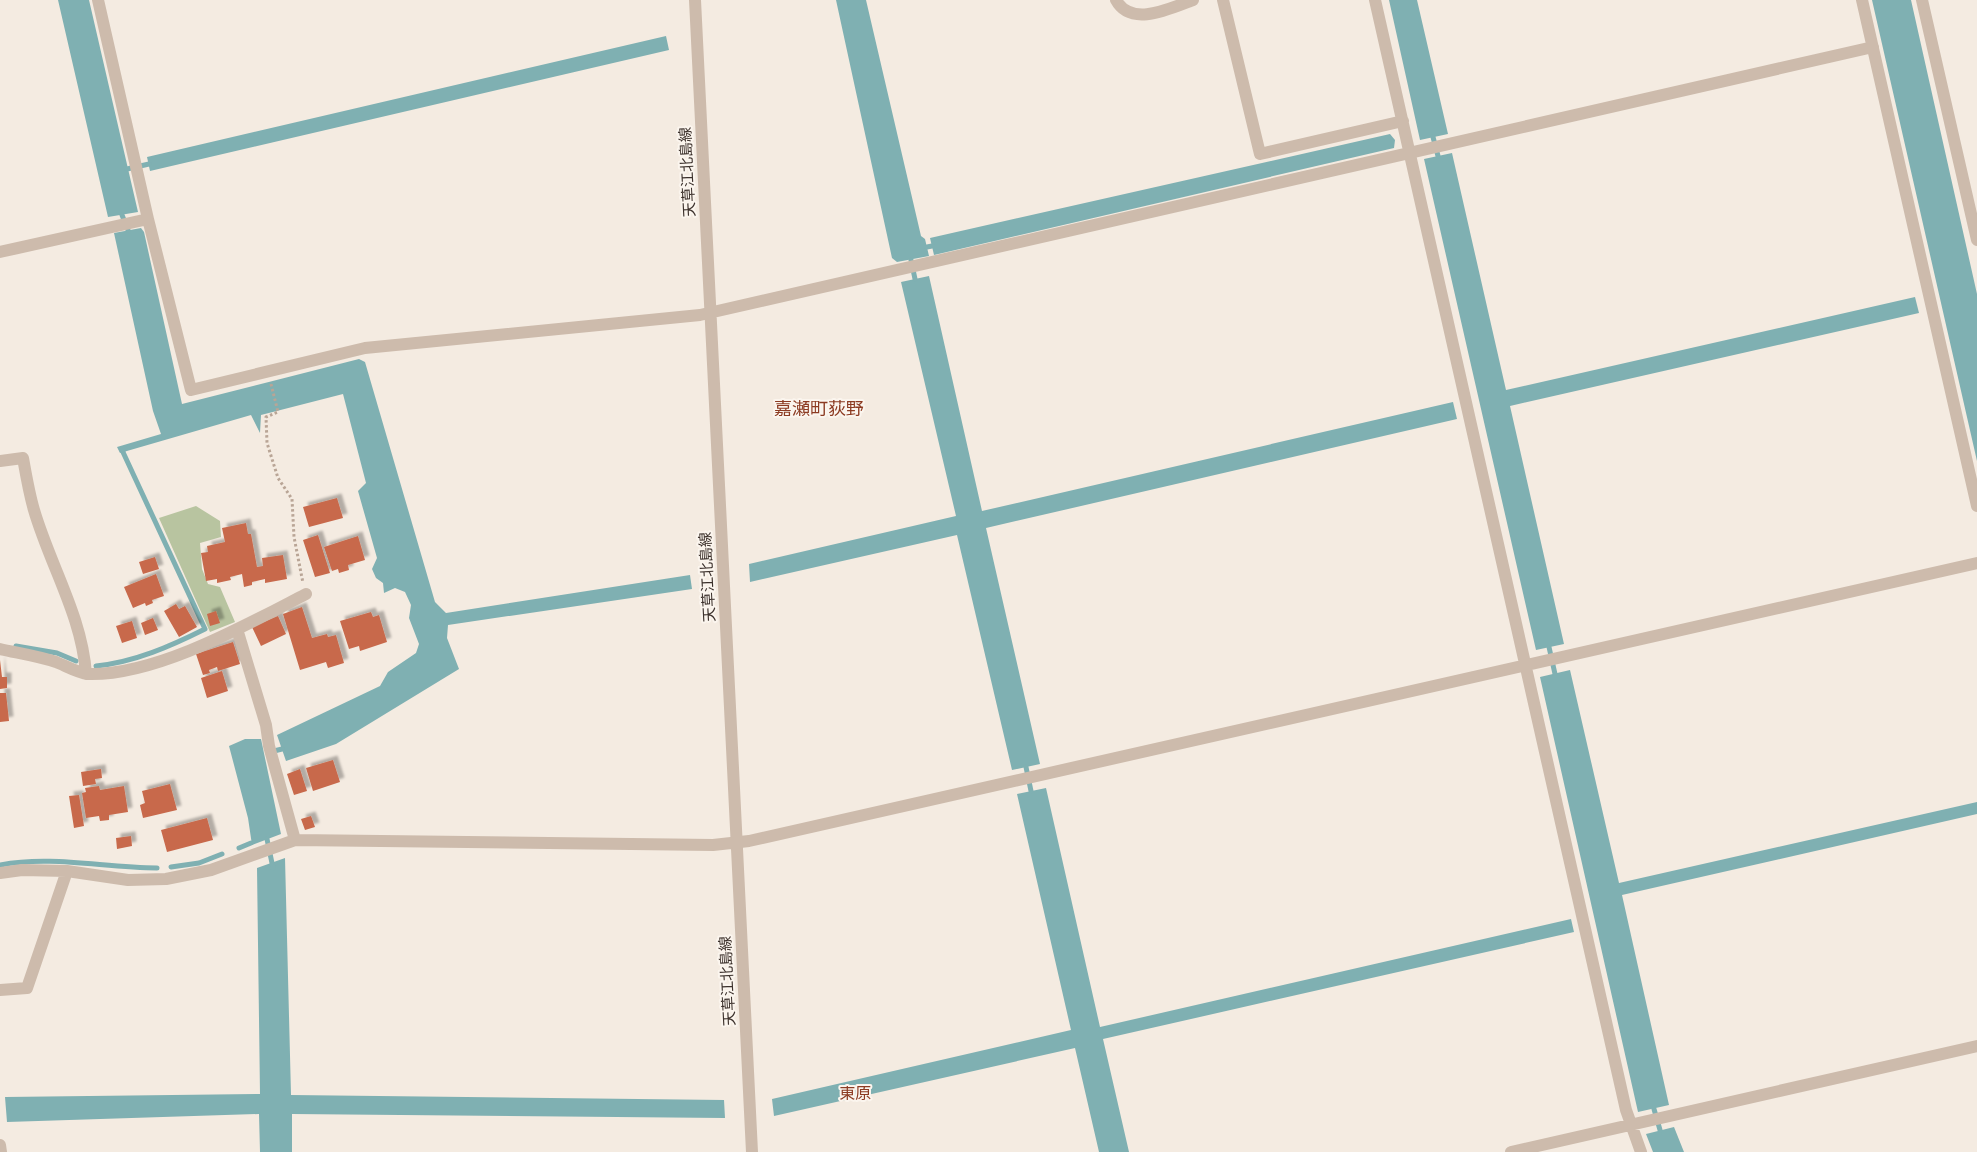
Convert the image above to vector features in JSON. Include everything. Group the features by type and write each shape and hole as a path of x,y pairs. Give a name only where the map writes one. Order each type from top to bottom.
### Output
{"street":[{"path":"98,0 137,173 191,390 365,348 688,318 1873,47"},
{"name":"天草江北島線","path":"695,0 752,1152"},
{"path":"1116,0 1120,7 1137,15 1159,12 1193,0"},
{"path":"1223,0 1260,154 1403,122"},
{"path":"1375,0 1631,1125 1641,1152"},
{"path":"1862,0 1977,506"},
{"path":"1922,0 1977,240"},
{"path":"0,252 148,219"},
{"path":"0,461 22,458 34,510 72,610 84,655 86,674"},
{"path":"0,873 22,870 67,871 128,880 166,879 211,870 295,840 713,845 765,839 1977,563"},
{"path":"0,649 55,662 86,674 111,673 138,668 188,650 237,629 306,594"},
{"path":"237,629 266,725 271,752 295,840"},
{"path":"0,990 27,988 67,871"},
{"path":"1511,1152 1977,1046"},
{"path":"0,1145 1,1152"}],"path":[{"path":"267,371 278,412 266,417 267,443 278,478 292,499 294,537 306,594"}],"green space":[{"path":"196,506 220,521 221,537 200,543 202,569 208,584 220,587 235,622 210,632 159,518"}],"water":[{"path":"58,0 89,0 138,212 108,217"},
{"path":"836,0 866,0 921,236 925,239 929,256 897,262 892,258"},
{"path":"1389,0 1417,0 1448,134 1420,140"},
{"path":"1872,0 1911,0 1977,294 1977,461"},
{"path":"666,36 669,50 150,171 147,157"},
{"path":"1390,134 1395,140 1394,148 934,255 930,238"},
{"path":"1452,153 1506,390 1915,297 1919,313 1510,406 1564,644 1536,650 1424,159"},
{"path":"141,228 144,232 182,404 359,359 365,362 435,602 446,613 690,575 692,589 448,625 447,638 459,669 336,744 286,761 277,735 380,686 388,672 416,653 419,644 409,618 411,605 405,592 395,588 384,593 383,583 376,578 372,569 377,558 358,491 366,483 343,394 261,415 260,433 251,415 120,453 117,447 161,434 153,411 114,233"},
{"path":"929,276 982,511 1453,402 1457,419 986,528 1040,764 1012,770 957,535 750,582 749,564 956,516 901,282"},
{"path":"1570,670 1619,883 1977,802 1977,814 1622,895 1669,1105 1638,1112 1540,677"},
{"path":"245,739 261,739 281,834 252,845 248,818 229,746"},
{"path":"1046,788 1100,1027 1571,919 1574,932 1103,1039 1129,1152 1099,1152 1075,1048 774,1116 772,1099 1071,1030 1017,794"},
{"path":"285,858 291,1095 724,1100 725,1118 292,1114 292,1152 260,1152 259,1114 7,1122 5,1097 260,1094 257,868"},
{"path":"1674,1127 1684,1152 1653,1152 1646,1134"}],"building":[{"path":"337,498 343,518 309,527 303,507"},
{"path":"246,523 248,534 251,534 257,567 263,566 262,558 283,555 287,579 265,583 265,579 252,582 252,585 244,587 242,574 230,577 231,580 217,583 217,579 206,581 201,553 208,552 207,546 225,542 222,528"},
{"path":"318,535 330,573 315,577 303,540"},
{"path":"358,536 365,560 348,565 349,570 339,573 338,569 332,571 324,547"},
{"path":"155,557 159,569 143,574 139,562"},
{"path":"156,574 164,596 152,600 153,603 146,606 145,603 133,608 124,587"},
{"path":"176,604 179,609 185,606 197,627 179,637 164,611"},
{"path":"302,607 312,638 327,634 328,637 336,635 344,663 328,668 326,662 300,670 283,614"},
{"path":"216,611 220,623 210,626 207,614"},
{"path":"371,612 373,617 379,615 387,642 360,651 359,646 349,649 340,621"},
{"path":"278,616 286,634 261,646 252,627"},
{"path":"153,618 158,630 145,635 141,623"},
{"path":"132,621 137,638 122,643 116,626"},
{"path":"233,642 240,664 218,671 217,667 209,670 210,673 203,675 196,654"},
{"path":"0,660 2,677 7,677 7,688 0,689"},
{"path":"222,671 228,691 207,698 201,678"},
{"path":"0,693 6,693 9,721 0,722"},
{"path":"333,760 340,782 313,791 306,768"},
{"path":"101,769 102,778 95,779 96,784 83,786 81,772"},
{"path":"300,769 307,791 294,795 287,774"},
{"path":"170,784 177,810 143,818 140,805 145,803 142,791"},
{"path":"99,786 100,790 124,786 128,812 109,815 109,820 100,821 99,816 86,818 82,793 86,792 85,788"},
{"path":"79,795 84,826 74,828 69,796"},
{"path":"311,816 315,827 305,830 301,819"},
{"path":"207,818 213,840 167,852 161,830"},
{"path":"131,836 132,846 117,849 116,838"}],"waterway":[{"path":"1433,137 1438,156"},
{"path":"127,169 149,164"},
{"path":"122,215 128,230"},
{"path":"927,247 932,246"},
{"path":"911,260 915,279"},
{"path":"96,666 139,657 205,629 122,450 125,449"},
{"path":"16,646 57,653 76,661"},
{"path":"1549,647 1555,674"},
{"path":"270,752 282,749"},
{"path":"1026,767 1031,791"},
{"path":"267,839 273,868"},
{"path":"239,848 251,843"},
{"path":"171,867 199,863 222,854"},
{"path":"0,865 39,861 157,868"},
{"path":"1654,1109 1660,1130"}],"district":[{"name":"嘉瀬町荻野","path":"819,408"},
{"name":"東原","path":"855,1093"}]}
